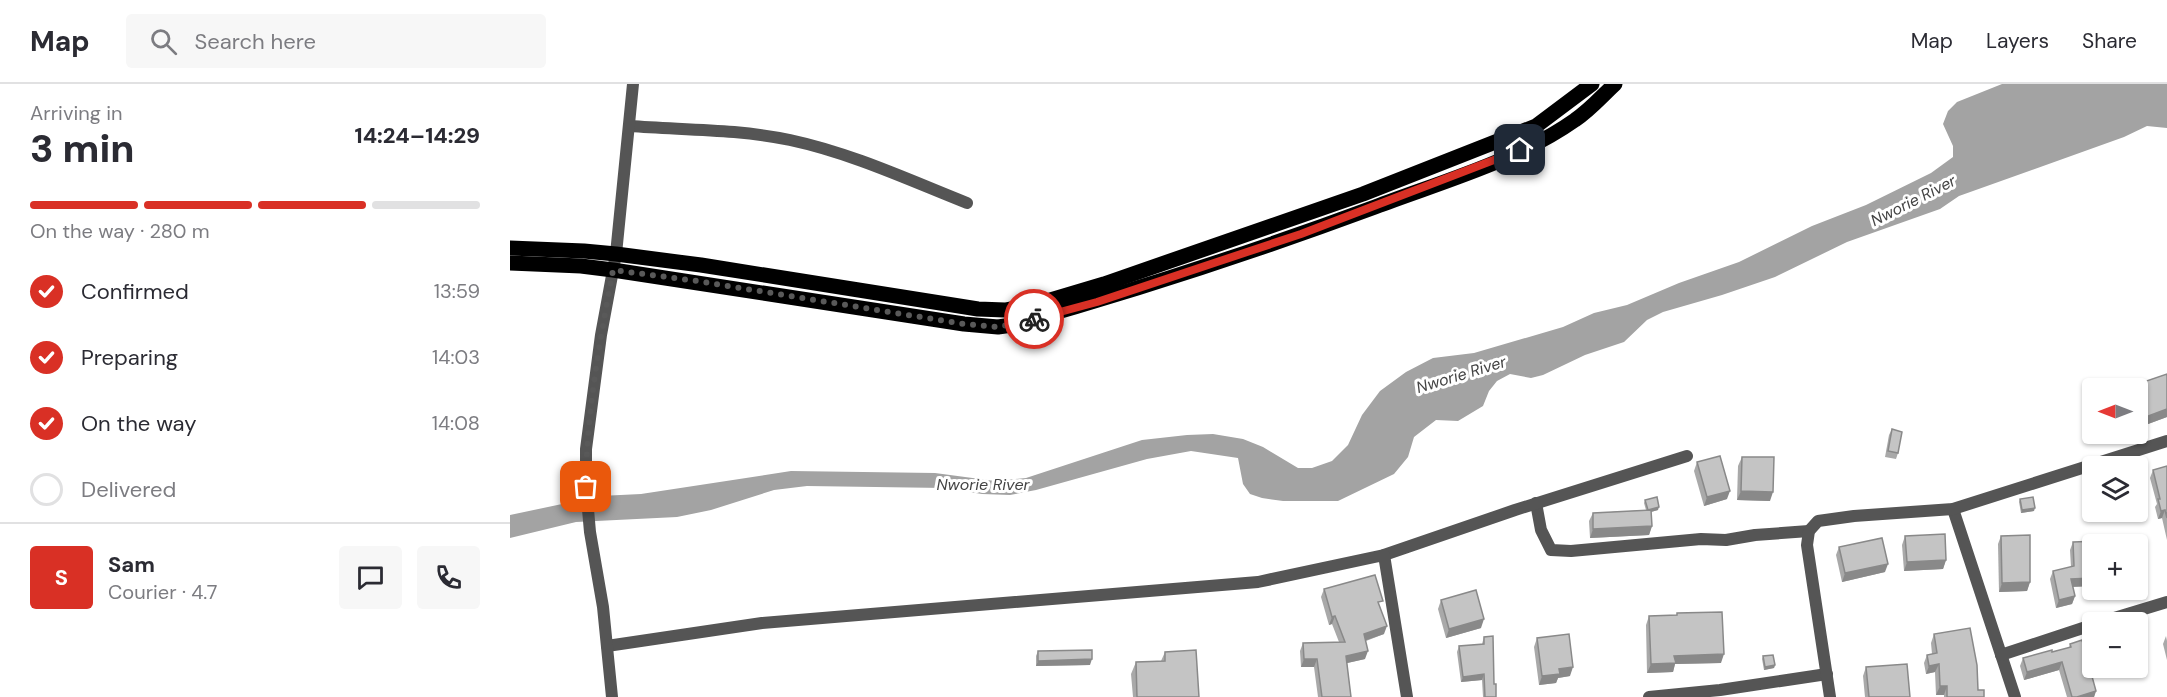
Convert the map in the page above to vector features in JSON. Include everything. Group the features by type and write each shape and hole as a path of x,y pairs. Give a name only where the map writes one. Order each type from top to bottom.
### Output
{"main road":[{"path":"510,248 616,254 978,309 1005,310 1037,304 1104,284 1374,190 1536,126 1592,84"},
{"path":"510,263 581,266 697,281 964,324 998,327 1012,325 1097,302 1301,234 1502,159 1539,142 1576,120 1616,84"}],"street":[{"path":"612,697 603,608 590,532 586,487 586,449 592,394 616,254 633,84"},
{"path":"630,126 754,134 790,140 834,152 967,203"},
{"path":"1830,697 1807,545 1809,531 1818,521 1953,509 2167,441"},
{"path":"607,646 762,623 1258,582 1384,555 1536,503 1687,456"},
{"path":"1536,503 1541,530 1551,550 1571,551 1701,539 1726,540 1755,535 1809,531"},
{"path":"1953,509 2015,697"},
{"path":"1384,555 1407,697"},
{"path":"2134,612 2167,602"},
{"path":"2001,654 2082,628"},
{"path":"1649,697 1827,675"}],"water":[{"name":"Nworie River","path":"2002,84 2167,84 2167,128 2147,126 2124,137 1959,196 1940,209 1847,242 1775,277 1663,312 1647,320 1624,342 1585,355 1543,375 1531,378 1510,374 1497,381 1489,391 1483,406 1458,421 1436,420 1414,437 1408,457 1394,474 1338,501 1283,501 1250,494 1243,484 1238,458 1191,451 1147,459 1010,495 982,494 944,488 807,486 774,490 711,510 677,517 576,522 510,538 510,515 600,496 641,494 791,471 935,473 995,481 1026,478 1142,440 1187,435 1213,434 1243,439 1263,447 1298,468 1312,468 1332,461 1348,445 1362,415 1380,391 1406,372 1433,358 1474,353 1563,327 1594,313 1627,305 1679,283 1739,262 1812,226 1866,205 1931,173 1953,157 1953,146 1943,124 1948,111 1957,102"}],"building":[{"path":"2167,374 2167,409 2148,416 2148,381"},
{"path":"1892,429 1902,432 1898,453 1888,451"},
{"path":"1720,456 1730,491 1707,497 1697,462"},
{"path":"1742,457 1774,457 1773,492 1741,491"},
{"path":"2167,466 2167,518 2165,510 2161,511 2153,470"},
{"path":"1657,497 1659,507 1648,510 1645,500"},
{"path":"2033,497 2035,508 2022,510 2020,499"},
{"path":"1651,510 1652,526 1593,529 1593,513"},
{"path":"1945,534 1946,560 1907,562 1905,536"},
{"path":"2030,535 2030,582 2002,583 2001,536"},
{"path":"1882,538 1888,564 1845,573 1839,547"},
{"path":"2073,542 2082,542 2082,578 2071,579 2075,596 2059,600 2053,571 2074,566"},
{"path":"1375,575 1383,601 1378,602 1387,626 1364,634 1368,651 1346,656 1351,697 1322,697 1317,659 1304,659 1303,643 1345,642 1335,616 1332,617 1324,589"},
{"path":"1476,590 1484,619 1449,629 1441,600"},
{"path":"1722,612 1724,654 1674,656 1676,663 1651,664 1649,616"},
{"path":"1970,628 1977,665 1978,690 1984,690 1984,697 1947,697 1947,686 1940,686 1939,664 1929,666 1927,655 1937,653 1934,634"},
{"path":"1569,634 1573,667 1559,669 1560,674 1542,676 1537,638"},
{"path":"1493,636 1496,697 1485,697 1484,674 1463,677 1459,646 1484,644 1484,637"},
{"path":"2082,640 2082,678 2092,678 2096,691 2072,697 2062,662 2027,672 2023,658 2071,647 2070,644"},
{"path":"1092,650 1092,659 1038,661 1038,651"},
{"path":"1196,650 1199,697 1137,697 1136,662 1165,661 1165,652"},
{"path":"1773,655 1775,665 1765,667 1763,656"},
{"path":"1907,664 1910,697 1869,697 1866,667"}],"way so far":[{"path":"586,487 586,449 592,394 613,270 697,281 964,324 998,327 1034,319"}],"route":[{"path":"1034,319 1097,302 1301,234 1502,159 1520,150"}]}
